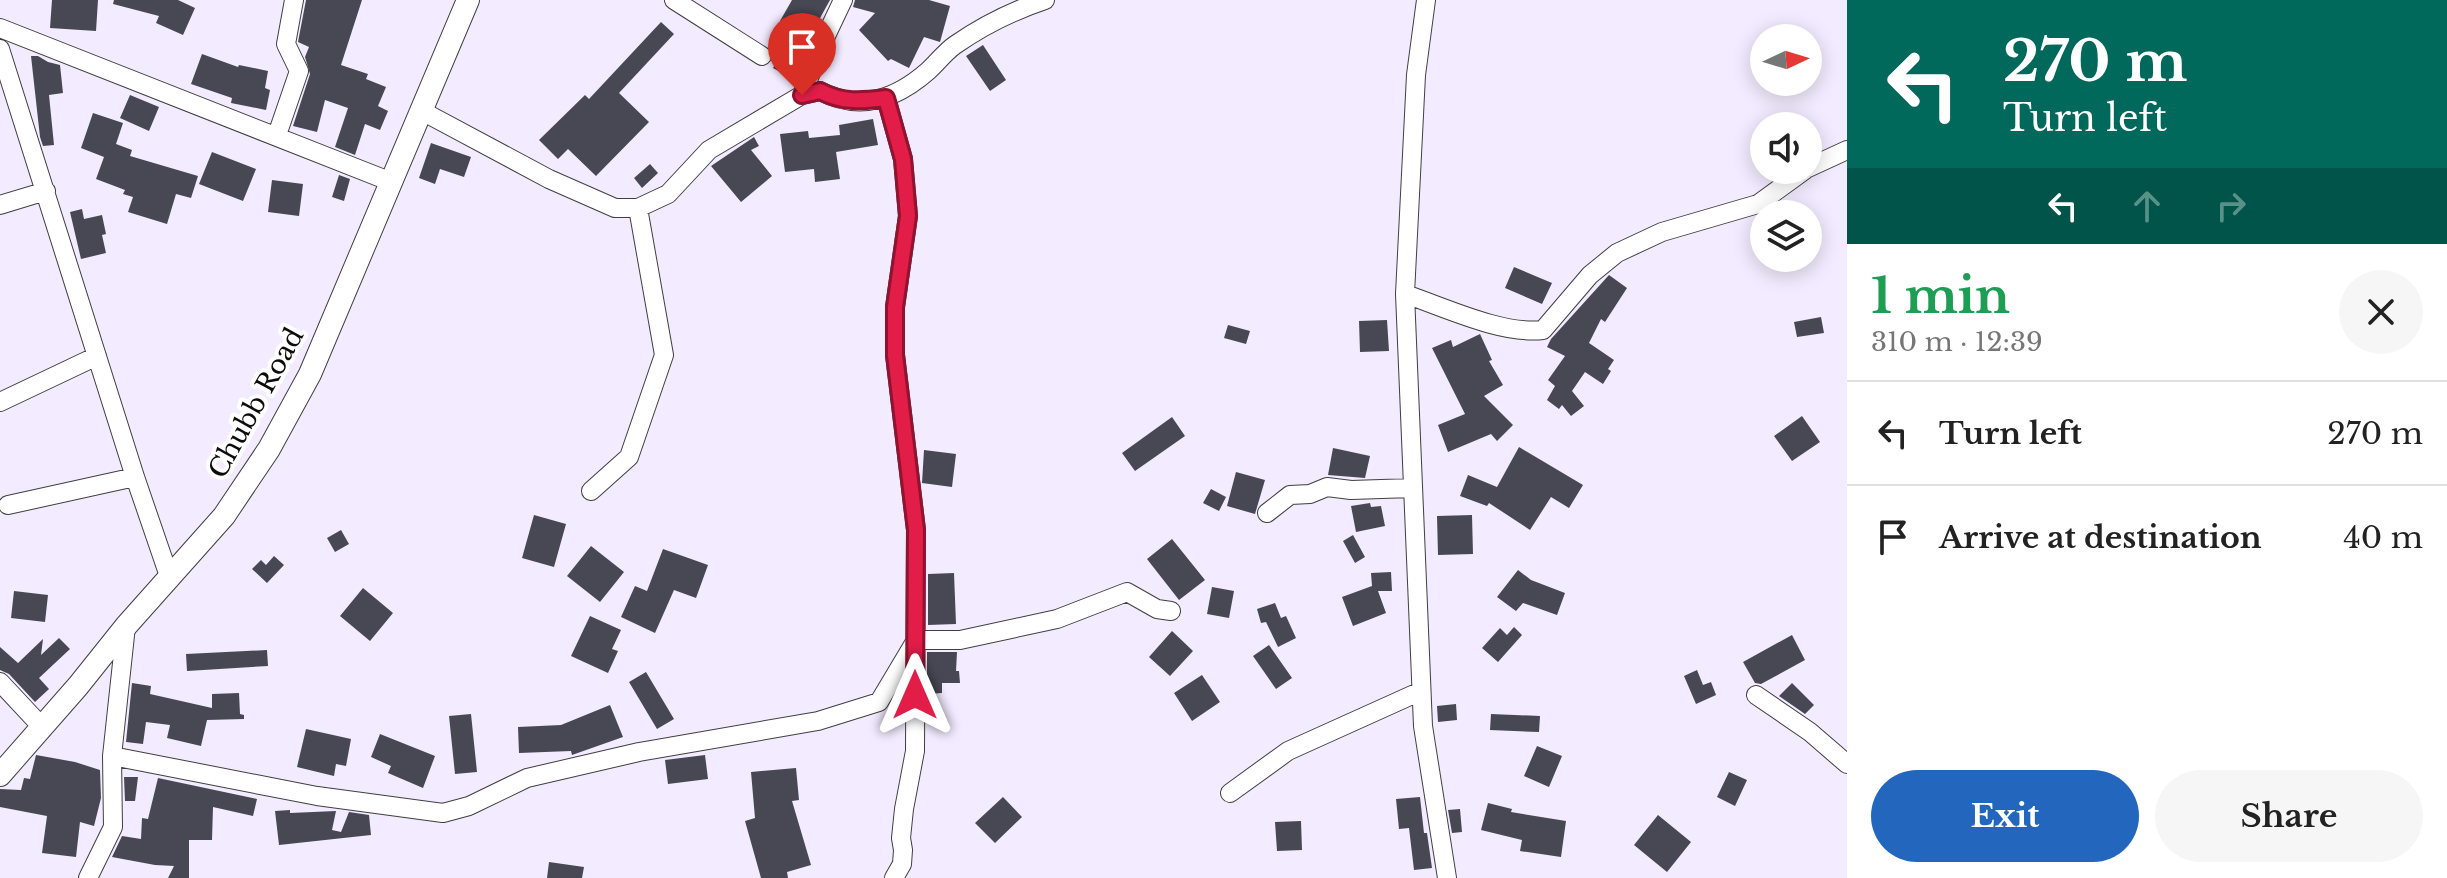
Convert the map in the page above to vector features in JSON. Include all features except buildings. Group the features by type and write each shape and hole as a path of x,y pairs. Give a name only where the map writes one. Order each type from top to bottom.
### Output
{"street":[{"path":"277,135 299,71 286,44 294,0"},
{"name":"Chubb Road","path":"0,775 224,516 269,449 310,374 468,0"},
{"path":"674,0 762,56"},
{"path":"802,95 843,0"},
{"path":"420,110 549,179 615,208 638,208 668,194 709,150 802,95 820,91 833,98 854,102 886,98 904,90 955,45 1024,7 1045,0"},
{"path":"1426,0 1416,75 1405,294 1423,726 1447,878"},
{"path":"0,28 389,181"},
{"path":"0,49 170,579"},
{"path":"886,98 903,159 908,216 895,307 895,355 916,530 915,751 902,824 902,864 894,878"},
{"path":"1822,162 1847,150"},
{"path":"1405,294 1506,327 1529,332 1543,330 1590,275 1617,253 1662,232 1758,204 1786,184"},
{"path":"0,205 46,191"},
{"path":"591,491 629,457 664,355 638,208"},
{"path":"0,402 97,356"},
{"path":"8,505 135,477"},
{"path":"1267,513 1290,495 1310,494 1327,487 1351,490 1412,488"},
{"path":"916,640 960,640 1057,619 1127,592 1157,609 1171,611"},
{"path":"88,878 113,827 112,756 126,626"},
{"path":"112,756 317,796 443,813 469,806 527,778 639,752 818,721 879,702 916,640"},
{"path":"0,682 42,727"},
{"path":"1230,793 1288,751 1421,691"},
{"path":"1756,695 1810,732 1847,764"}],"route":[{"path":"802,95 820,91 833,98 854,102 886,98 903,159 908,216 895,307 895,355 916,530 915,695"}]}
